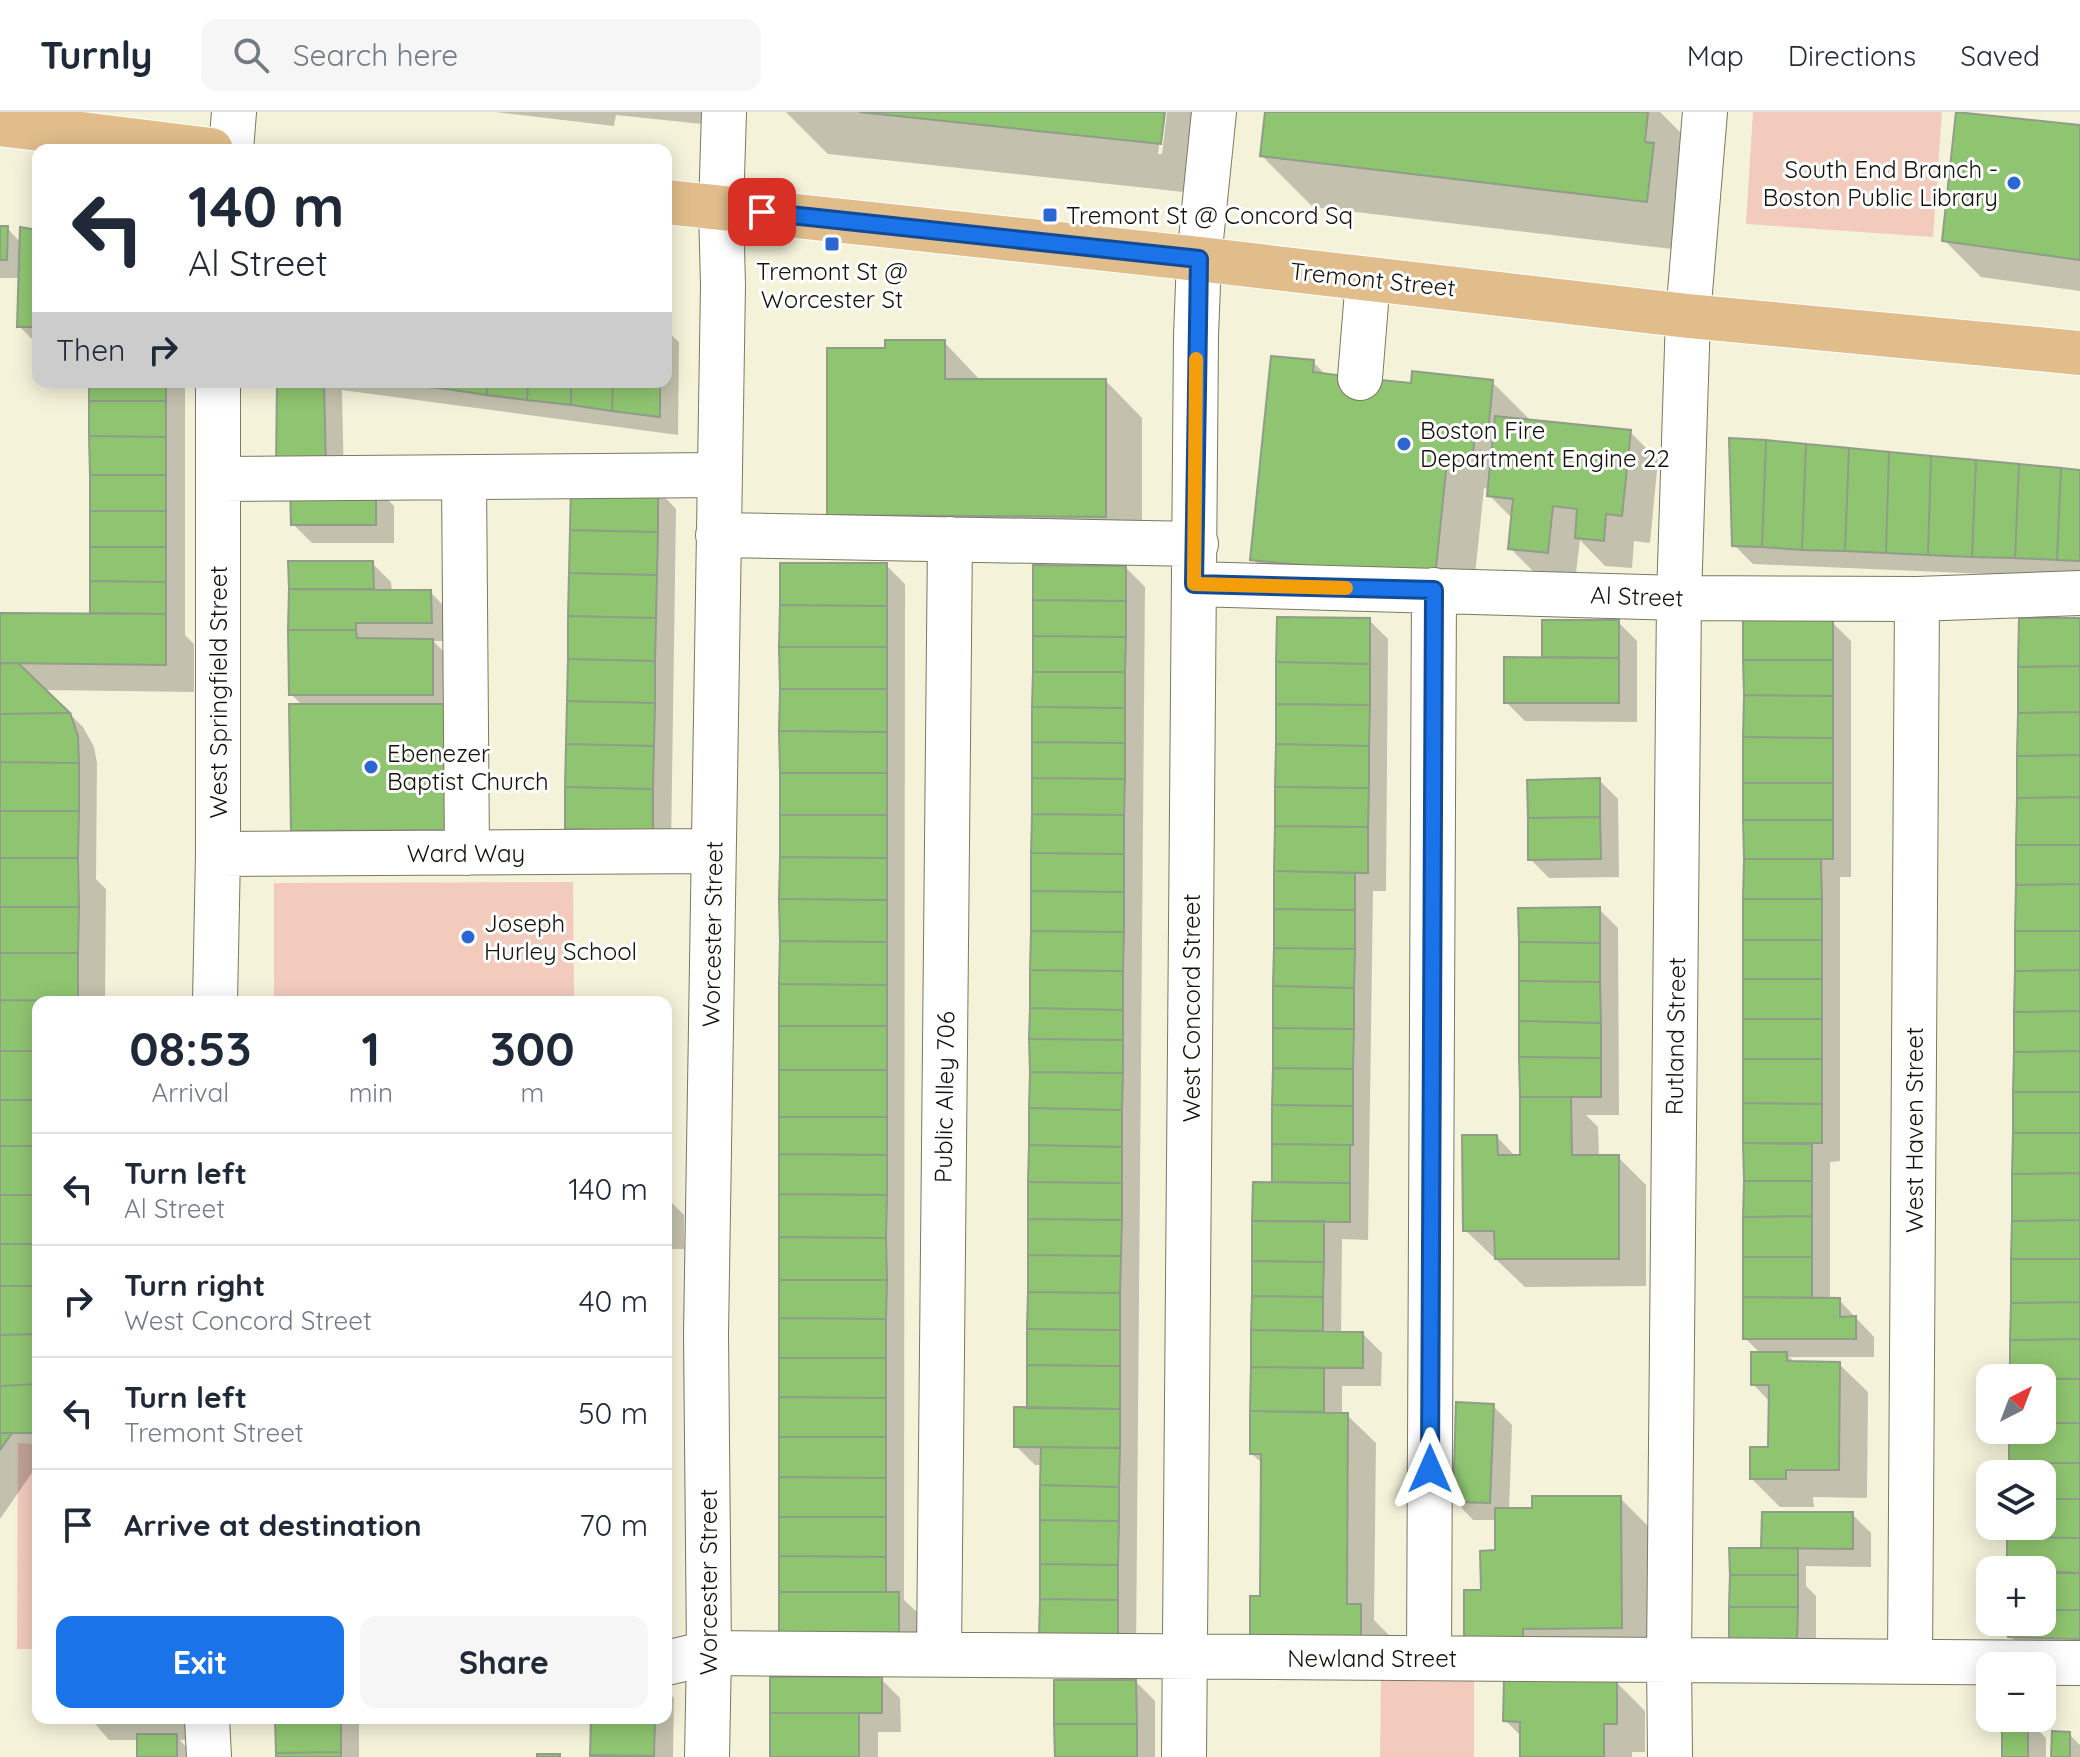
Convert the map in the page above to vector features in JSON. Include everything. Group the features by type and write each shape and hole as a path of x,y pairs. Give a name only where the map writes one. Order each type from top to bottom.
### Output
{"main road":[{"path":"0,124 162,144"},
{"name":"Tremont Street","path":"672,203 1199,259 1688,316 2080,353"}],"street":[{"path":"231,144 234,112"},
{"name":"Worcester Street","path":"707,1757 706,1334 724,112"},
{"name":"West Concord Street","path":"1184,1757 1199,259 1214,112"},
{"name":"Rutland Street","path":"1670,1757 1679,598 1688,316 1705,112"},
{"path":"1360,378 1368,279"},
{"name":"West Springfield Street","path":"215,996 218,388"},
{"path":"218,479 719,475"},
{"path":"464,478 467,853"},
{"name":"Al Street","path":"718,535 950,539 1434,590 1679,598 1917,599 2080,593"},
{"name":"Public Alley 706","path":"939,1654 950,539"},
{"path":"1429,1657 1434,590"},
{"name":"West Haven Street","path":"1910,1661 1917,599"},
{"name":"Ward Way","path":"218,854 713,851"},
{"name":"Newland Street","path":"672,1662 709,1653 2080,1663"},
{"path":"207,1724 209,1757"}],"shaded area":[{"path":"1753,112 1942,112 1933,237 1746,224"},
{"name":"Joseph Hurley School","path":"573,882 574,996 274,996 274,883"},
{"path":"18,1443 32,1444 32,1649 17,1649"},
{"path":"1381,1677 1474,1677 1474,1757 1380,1757"}],"building":[{"path":"859,112 1165,112 1161,144"},
{"path":"1265,112 1648,112 1645,142 1654,143 1647,202 1260,156"},
{"name":"South End Branch - Boston Public Library","path":"1956,112 2080,125 2080,260 1942,241"},
{"path":"0,226 8,226 7,260 0,260"},
{"path":"20,227 32,229 32,327 17,327"},
{"path":"885,340 945,340 945,379 1106,379 1106,517 827,515 827,348 885,348"},
{"name":"Boston Fire Department Engine 22","path":"1271,356 1314,360 1313,372 1360,378 1411,383 1412,371 1493,380 1488,434 1475,433 1473,455 1448,452 1435,578 1250,560"},
{"path":"89,388 166,388 166,401 89,401"},
{"path":"277,388 324,388 326,469 276,469"},
{"path":"487,388 487,395 446,389"},
{"path":"487,388 528,388 527,400 487,395"},
{"path":"528,388 571,388 571,405 527,400"},
{"path":"571,388 613,388 612,411 571,405"},
{"path":"613,388 660,388 660,417 612,411"},
{"path":"89,401 166,401 166,437 89,436"},
{"path":"1495,416 1631,430 1622,516 1606,514 1604,541 1575,538 1577,509 1553,506 1548,553 1508,549 1513,499 1487,496"},
{"path":"89,436 166,437 166,475 90,475"},
{"path":"1729,438 1766,440 1762,547 1732,546"},
{"path":"1766,440 1806,444 1802,550 1762,547"},
{"path":"1806,444 1849,448 1845,551 1802,550"},
{"path":"1849,448 1889,452 1886,553 1845,551"},
{"path":"1889,452 1931,456 1928,555 1886,553"},
{"path":"1931,456 1976,460 1972,557 1928,555"},
{"path":"1976,460 2019,464 2015,558 1972,557"},
{"path":"2019,464 2061,468 2057,560 2015,558"},
{"path":"2061,468 2080,470 2080,561 2057,560"},
{"path":"90,475 166,475 166,511 90,511"},
{"path":"290,485 376,485 376,525 291,525"},
{"path":"571,486 658,488 658,532 570,530"},
{"path":"90,511 166,511 166,547 90,547"},
{"path":"570,530 658,532 657,575 569,573"},
{"path":"90,547 166,547 166,582 90,581"},
{"path":"288,561 373,561 374,589 289,589"},
{"path":"780,563 887,563 887,606 780,605"},
{"path":"1033,565 1126,566 1126,601 1033,600"},
{"path":"569,573 657,575 656,618 568,616"},
{"path":"90,581 166,582 166,614 90,613"},
{"path":"289,589 431,590 432,623 356,623 356,630 288,630"},
{"path":"1033,600 1126,601 1126,637 1033,636"},
{"path":"780,605 887,606 887,647 779,647"},
{"path":"0,613 166,614 166,665 0,663"},
{"path":"568,616 656,618 655,661 568,659"},
{"path":"1277,617 1370,618 1370,664 1276,662"},
{"path":"2019,618 2080,618 2080,666 2018,667"},
{"path":"1542,620 1619,620 1619,658 1542,657"},
{"path":"1743,620 1833,620 1833,660 1743,660"},
{"path":"288,630 356,630 357,638 433,639 433,695 289,695"},
{"path":"1033,636 1126,637 1125,672 1033,672"},
{"path":"779,647 887,647 887,689 780,689"},
{"path":"1504,657 1619,658 1619,703 1504,703"},
{"path":"568,659 655,661 655,703 567,701"},
{"path":"1743,660 1833,660 1833,696 1744,695"},
{"path":"1276,662 1370,664 1370,705 1276,704"},
{"path":"0,663 18,663 70,713 0,714"},
{"path":"2080,666 2080,712 2018,713 2018,667"},
{"path":"1033,672 1125,672 1125,708 1032,707"},
{"path":"780,689 887,689 887,732 779,731"},
{"path":"1744,695 1833,696 1833,738 1743,737"},
{"path":"567,701 655,703 654,746 566,744"},
{"name":"Ebenezer Baptist Church","path":"289,704 452,704 454,830 291,831"},
{"path":"1276,704 1370,705 1369,746 1276,744"},
{"path":"1032,707 1125,708 1125,743 1032,742"},
{"path":"2080,712 2080,755 2017,756 2018,713"},
{"path":"70,713 78,736 79,763 0,762 0,714"},
{"path":"779,731 887,732 887,773 780,773"},
{"path":"1743,737 1833,738 1833,783 1743,783"},
{"path":"1032,742 1125,743 1125,779 1032,778"},
{"path":"566,744 654,746 653,789 565,787"},
{"path":"1276,744 1369,746 1369,788 1275,787"},
{"path":"2080,755 2080,797 2017,798 2017,756"},
{"path":"0,762 79,763 79,811 0,811"},
{"path":"780,773 887,773 887,815 780,815"},
{"path":"1032,778 1125,779 1124,815 1032,814"},
{"path":"1600,778 1600,817 1528,818 1527,780"},
{"path":"1743,783 1833,783 1833,820 1743,820"},
{"path":"565,787 653,789 653,831 565,829"},
{"path":"1275,787 1369,788 1368,827 1275,826"},
{"path":"2080,797 2080,845 2016,845 2017,798"},
{"path":"0,811 79,811 78,858 0,858"},
{"path":"1032,814 1124,815 1124,854 1031,853"},
{"path":"780,815 887,815 887,858 780,857"},
{"path":"1600,817 1601,859 1528,860 1528,818"},
{"path":"1743,820 1833,820 1833,859 1744,859"},
{"path":"1275,826 1368,827 1368,873 1274,871"},
{"path":"2016,845 2080,845 2080,884 2016,885"},
{"path":"1031,853 1124,854 1124,892 1031,891"},
{"path":"780,857 887,858 887,900 779,899"},
{"path":"0,858 78,858 79,907 0,907"},
{"path":"1744,859 1821,859 1822,899 1743,899"},
{"path":"1274,871 1355,873 1355,910 1274,909"},
{"path":"2080,884 2080,931 2015,931 2016,885"},
{"path":"1031,891 1124,892 1124,932 1031,931"},
{"path":"779,899 887,900 887,942 780,941"},
{"path":"1743,899 1822,899 1822,940 1743,940"},
{"path":"0,907 79,907 78,953 0,953"},
{"path":"1600,907 1600,943 1519,942 1518,908"},
{"path":"1274,909 1355,910 1355,949 1274,948"},
{"path":"1031,931 1124,932 1123,971 1030,970"},
{"path":"2015,931 2080,931 2080,970 2015,971"},
{"path":"1743,940 1822,940 1822,979 1743,979"},
{"path":"780,941 887,942 887,985 779,984"},
{"path":"1519,942 1600,943 1600,982 1519,981"},
{"path":"1274,948 1355,949 1354,988 1273,986"},
{"path":"0,953 78,953 78,996 0,1000"},
{"path":"1030,970 1123,971 1123,1010 1030,1008"},
{"path":"2080,970 2080,1011 2014,1012 2015,971"},
{"path":"1743,979 1822,979 1822,1019 1743,1019"},
{"path":"1519,981 1600,982 1601,1023 1519,1021"},
{"path":"779,984 887,985 887,1026 779,1026"},
{"path":"1273,986 1354,988 1354,1029 1273,1028"},
{"path":"0,1000 32,1000 32,1051 0,1051"},
{"path":"1030,1008 1123,1010 1123,1040 1029,1039"},
{"path":"2080,1011 2080,1051 2014,1052 2014,1012"},
{"path":"1743,1019 1822,1019 1822,1059 1743,1059"},
{"path":"1519,1021 1601,1023 1601,1058 1519,1057"},
{"path":"779,1026 887,1026 887,1070 779,1070"},
{"path":"1273,1028 1354,1029 1353,1069 1273,1068"},
{"path":"1029,1039 1123,1040 1123,1073 1030,1072"},
{"path":"0,1051 32,1051 32,1100 0,1100"},
{"path":"2080,1051 2080,1092 2013,1092 2014,1052"},
{"path":"1519,1057 1601,1058 1601,1097 1520,1097"},
{"path":"1743,1059 1822,1059 1822,1104 1743,1103"},
{"path":"1273,1068 1353,1069 1353,1106 1272,1105"},
{"path":"779,1070 887,1070 887,1117 779,1117"},
{"path":"1030,1072 1123,1073 1122,1110 1029,1108"},
{"path":"2013,1092 2080,1092 2080,1133 2013,1133"},
{"path":"1520,1097 1571,1097 1572,1155 1619,1155 1619,1259 1495,1259 1494,1231 1463,1231 1462,1135 1497,1135 1498,1155 1520,1155"},
{"path":"0,1100 32,1100 32,1146 0,1146"},
{"path":"1743,1103 1822,1104 1822,1143 1743,1143"},
{"path":"1272,1105 1353,1106 1353,1145 1272,1144"},
{"path":"1029,1108 1122,1110 1122,1147 1029,1145"},
{"path":"779,1117 887,1117 887,1155 779,1154"},
{"path":"2013,1133 2080,1133 2080,1173 2012,1174"},
{"path":"1743,1143 1812,1144 1812,1181 1744,1181"},
{"path":"1272,1144 1350,1145 1350,1183 1272,1182"},
{"path":"1029,1145 1122,1147 1122,1183 1028,1182"},
{"path":"0,1146 32,1146 32,1195 0,1195"},
{"path":"779,1154 887,1155 887,1195 779,1194"},
{"path":"2080,1173 2080,1220 2012,1221 2012,1174"},
{"path":"1744,1181 1812,1181 1812,1216 1743,1217"},
{"path":"1028,1182 1122,1183 1122,1220 1028,1219"},
{"path":"1253,1182 1350,1183 1350,1222 1252,1221"},
{"path":"779,1194 887,1195 886,1238 779,1237"},
{"path":"0,1195 32,1195 32,1244 0,1244"},
{"path":"1812,1216 1812,1257 1743,1257 1743,1217"},
{"path":"1028,1219 1122,1220 1121,1256 1028,1255"},
{"path":"2080,1220 2080,1259 2011,1259 2012,1221"},
{"path":"1252,1221 1324,1221 1324,1262 1252,1261"},
{"path":"779,1237 886,1238 887,1280 779,1280"},
{"path":"0,1244 32,1244 32,1286 0,1286"},
{"path":"1028,1255 1121,1256 1120,1293 1028,1292"},
{"path":"1743,1257 1812,1257 1812,1298 1743,1297"},
{"path":"2011,1259 2080,1259 2080,1302 2011,1303"},
{"path":"1252,1261 1324,1262 1323,1297 1252,1296"},
{"path":"779,1280 887,1280 886,1319 779,1318"},
{"path":"0,1286 32,1286 32,1334 0,1335"},
{"path":"1028,1292 1120,1293 1120,1330 1027,1329"},
{"path":"1252,1296 1323,1297 1323,1331 1251,1330"},
{"path":"1743,1297 1840,1298 1840,1317 1856,1316 1856,1339 1743,1339"},
{"path":"2080,1302 2080,1339 2010,1340 2011,1303"},
{"path":"779,1318 886,1319 886,1358 779,1358"},
{"path":"1027,1329 1120,1330 1120,1366 1027,1365"},
{"path":"1251,1330 1363,1332 1363,1368 1251,1367"},
{"path":"32,1334 32,1384 0,1386 0,1335"},
{"path":"2080,1339 2080,1379 2056,1379 2056,1364 2010,1364 2010,1340"},
{"path":"1751,1352 1787,1352 1787,1361 1840,1362 1839,1470 1786,1470 1786,1479 1750,1479 1750,1447 1768,1447 1769,1385 1751,1385"},
{"path":"779,1358 886,1358 886,1398 779,1397"},
{"path":"1027,1365 1120,1366 1120,1409 1027,1408"},
{"path":"1251,1367 1324,1368 1324,1412 1250,1411"},
{"path":"2056,1379 2080,1379 2080,1423 2056,1423"},
{"path":"32,1384 32,1433 0,1433 0,1386"},
{"path":"779,1397 886,1398 886,1437 779,1437"},
{"path":"1456,1402 1494,1404 1490,1503 1453,1502"},
{"path":"1014,1407 1120,1409 1120,1448 1014,1447"},
{"path":"1250,1411 1348,1413 1347,1604 1361,1604 1361,1646 1250,1644 1250,1596 1260,1596 1261,1454 1250,1454"},
{"path":"2056,1423 2080,1423 2080,1463 2009,1460 2009,1444 2056,1444"},
{"path":"0,1433 12,1433 0,1450"},
{"path":"779,1437 886,1437 886,1478 779,1477"},
{"path":"1041,1447 1120,1448 1119,1487 1040,1485"},
{"path":"2056,1463 2080,1463 2080,1499 2056,1499"},
{"path":"779,1477 886,1478 886,1517 779,1517"},
{"path":"1040,1485 1119,1487 1119,1521 1040,1520"},
{"path":"1532,1496 1621,1496 1622,1628 1523,1629 1523,1639 1464,1639 1464,1590 1481,1590 1480,1551 1495,1550 1495,1508 1532,1508"},
{"path":"2056,1499 2080,1499 2080,1538 2056,1538"},
{"path":"1762,1512 1853,1512 1853,1549 1761,1548"},
{"path":"779,1517 886,1517 886,1557 779,1556"},
{"path":"1040,1520 1119,1521 1118,1565 1040,1564"},
{"path":"2080,1538 2080,1573 2056,1572 2056,1556 2007,1556 2007,1540"},
{"path":"1729,1548 1798,1548 1798,1575 1730,1575"},
{"path":"779,1556 886,1557 886,1592 779,1592"},
{"path":"1040,1564 1118,1565 1118,1600 1040,1599"},
{"path":"2056,1573 2080,1573 2080,1610 2056,1610"},
{"path":"1730,1575 1798,1575 1798,1607 1729,1607"},
{"path":"779,1592 899,1592 899,1636 779,1635"},
{"path":"1040,1599 1118,1600 1118,1638 1039,1638"},
{"path":"1729,1607 1798,1607 1797,1641 1729,1641"},
{"path":"2056,1610 2080,1610 2080,1639 2008,1637 2056,1636"},
{"path":"770,1677 882,1677 882,1713 770,1713"},
{"path":"1504,1679 1617,1680 1617,1724 1604,1724 1604,1757 1520,1757 1520,1722 1503,1721"},
{"path":"1054,1680 1136,1680 1137,1724 1054,1724"},
{"path":"770,1713 859,1713 859,1757 770,1757"},
{"path":"275,1724 341,1724 341,1752 276,1753"},
{"path":"591,1724 655,1724 654,1756 590,1755"},
{"path":"1054,1724 1137,1724 1137,1757 1055,1757"},
{"path":"2002,1732 2028,1732 2028,1757 2002,1757"},
{"path":"2052,1732 2070,1732 2070,1757 2051,1757"},
{"path":"137,1734 177,1734 177,1757 137,1757"},
{"path":"341,1752 341,1757 276,1757 276,1753"},
{"path":"537,1754 560,1754 560,1757 537,1757"},
{"path":"590,1755 654,1756 590,1757"}],"slow traffic":[{"path":"1196,359 1194,584 1346,588"}],"place":[{"name":"South End Branch - Boston Public Library","path":"2014,183"},
{"name":"Tremont St @ Concord Sq","path":"1050,215"},
{"name":"Tremont St @ Worcester St","path":"832,244"},
{"name":"Boston Fire Department Engine 22","path":"1404,444"},
{"name":"Ebenezer Baptist Church","path":"371,767"},
{"name":"Joseph Hurley School","path":"468,937"}],"route":[{"path":"762,212 1199,259 1194,584 1434,590 1430,1469"}]}
